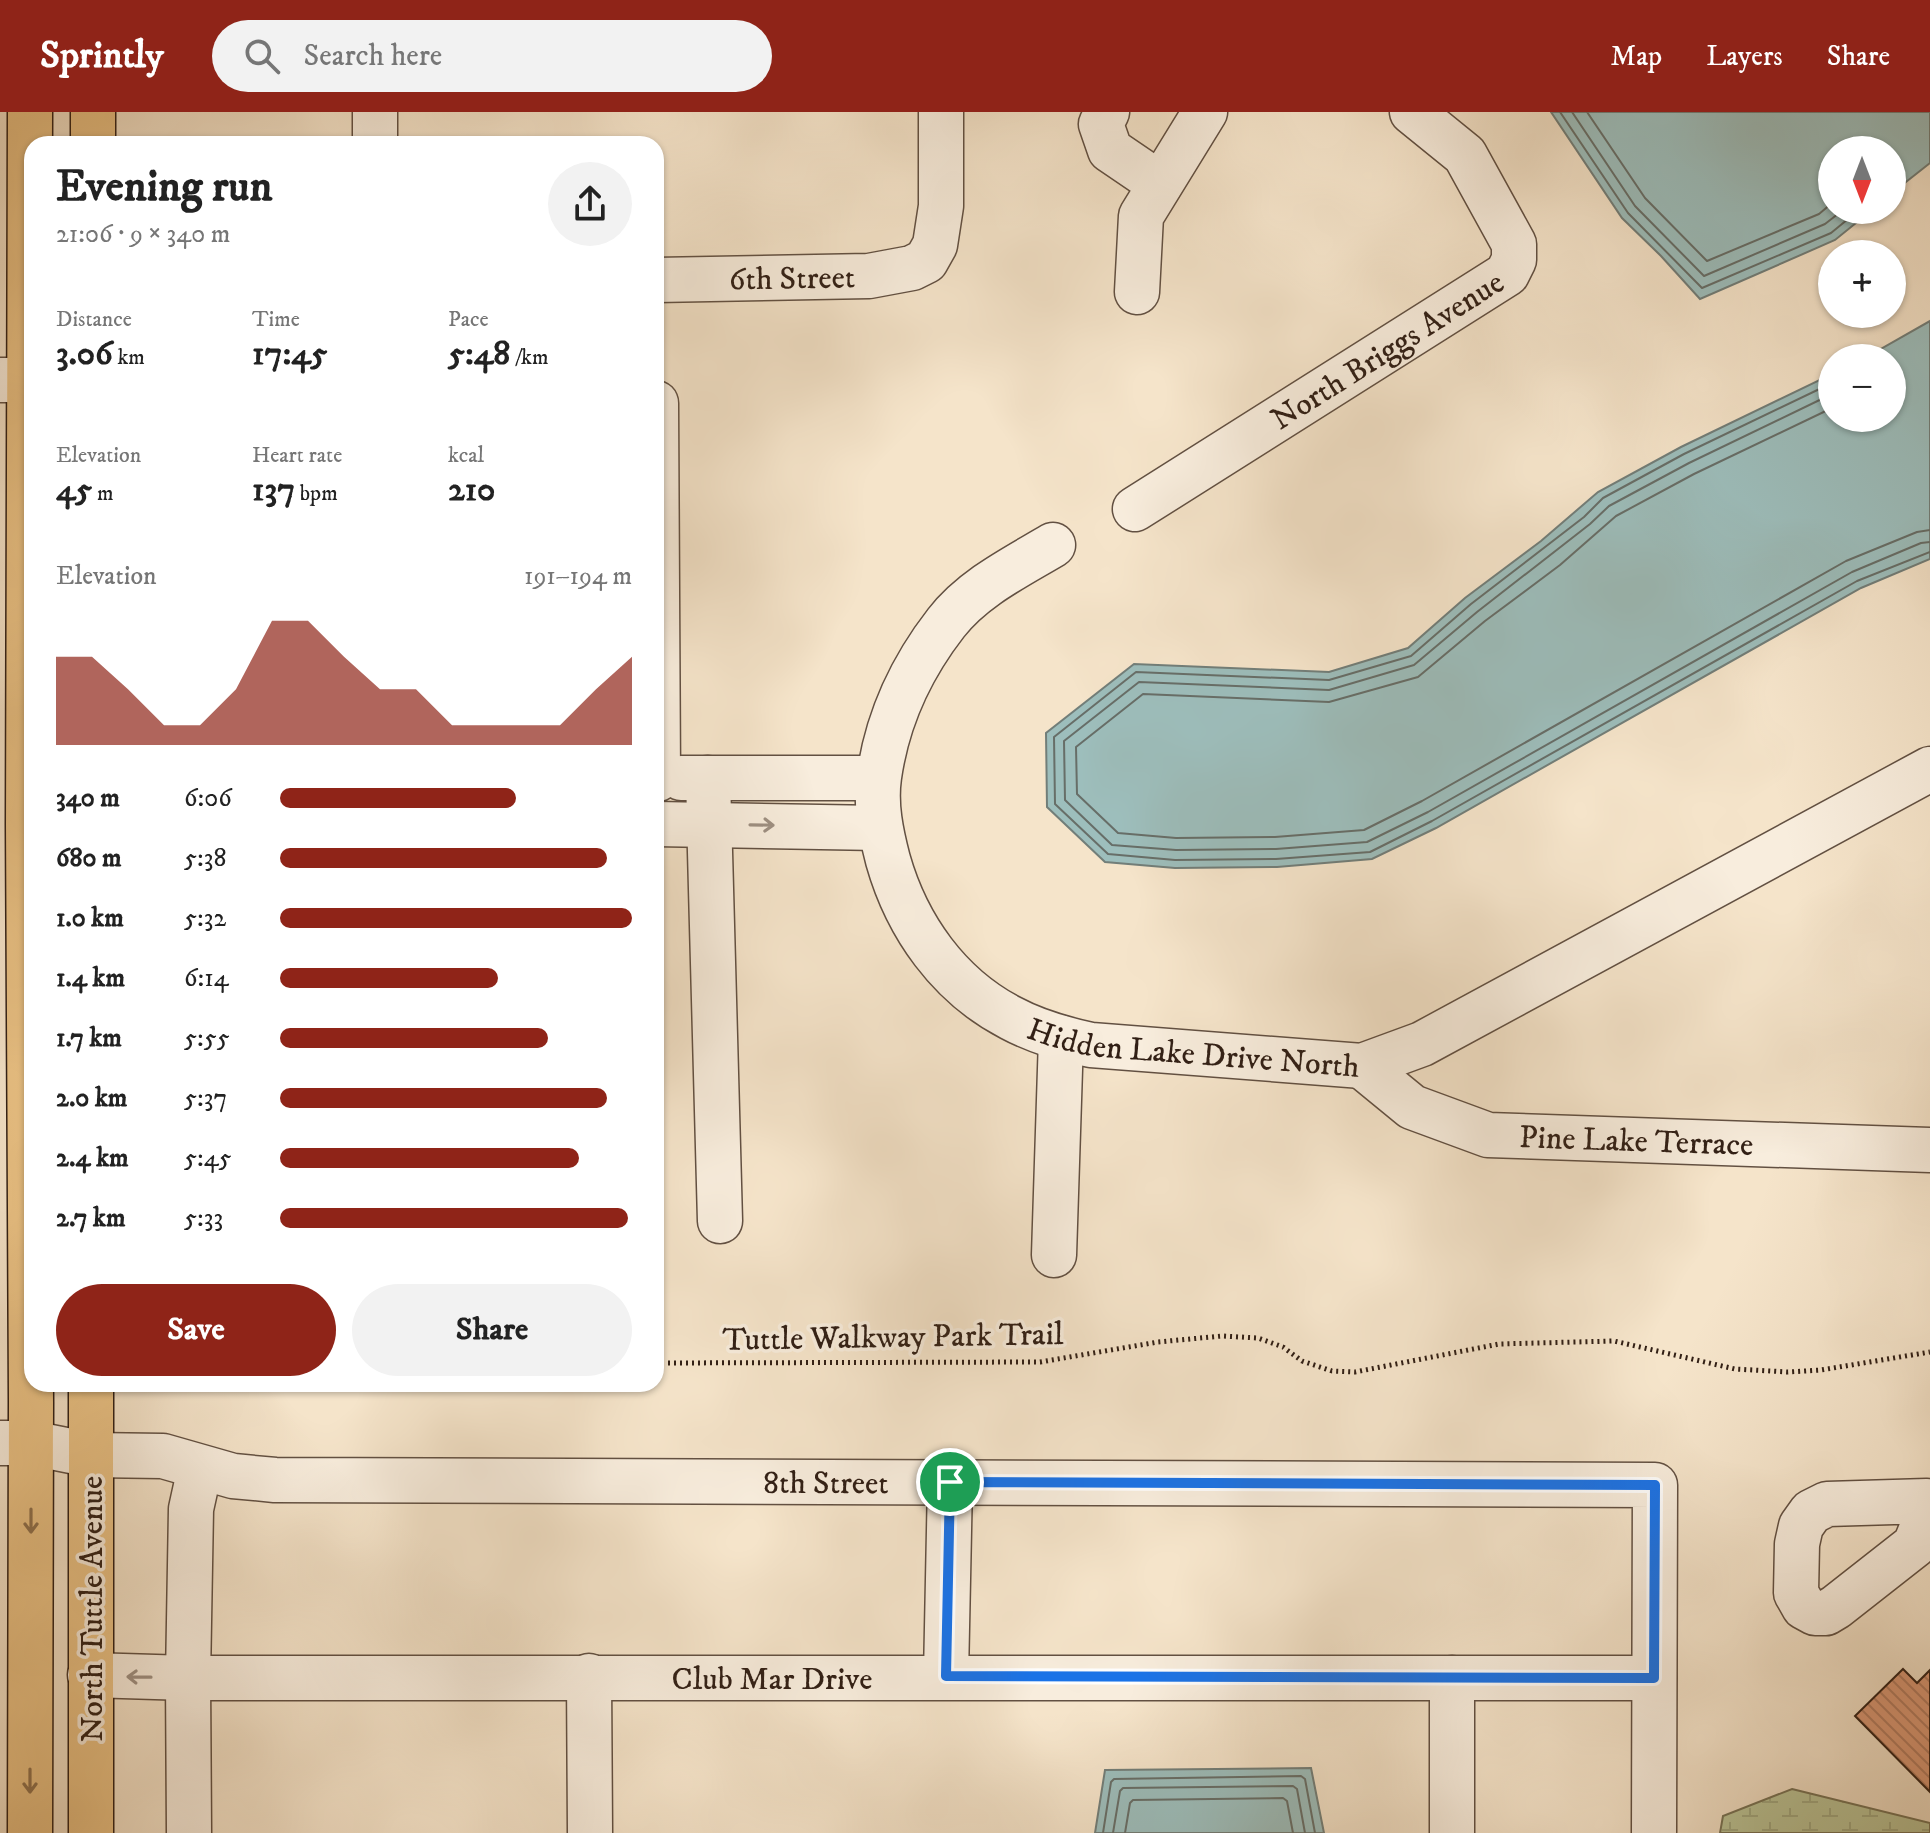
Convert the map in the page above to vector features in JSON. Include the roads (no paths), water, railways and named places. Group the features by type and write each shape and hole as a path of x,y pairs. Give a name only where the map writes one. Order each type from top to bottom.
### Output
{"main road":[{"name":"North Tuttle Avenue","path":"30,112 30,136"},
{"path":"93,112 93,136"},
{"name":"North Tuttle Avenue","path":"24,326 15,380 24,646"},
{"name":"North Tuttle Avenue","path":"24,1089 16,1443 30,1833"},
{"name":"North Tuttle Avenue","path":"91,1392 91,1833"}],"street":[{"path":"375,112 375,136"},
{"name":"6th Street","path":"664,280 869,276 912,268 926,261 935,245 941,206 941,112"},
{"path":"1107,112 1101,124 1110,150 1160,184"},
{"path":"1137,292 1141,216 1205,112"},
{"name":"North Briggs Avenue","path":"1135,509 1507,274 1514,260 1514,244 1465,155 1412,112"},
{"name":"Hidden Lake Drive North","path":"1053,545 990,583 948,620 916,666 895,711 878,778 879,828 899,897 923,940 947,969 979,998 1010,1018 1061,1038 1091,1045 1362,1066 1422,1044 1930,769"},
{"path":"708,778 720,1221"},
{"path":"664,779 878,778"},
{"path":"664,824 879,828"},
{"path":"1054,1255 1061,1038"},
{"name":"Pine Lake Terrace","path":"1362,1066 1412,1107 1488,1135 1930,1150"},
{"name":"8th Street","path":"16,1443 91,1455 163,1456 233,1476 275,1480 1655,1485 1654,1678"},
{"path":"189,1833 191,1509 200,1468"},
{"path":"946,1676 950,1482"},
{"name":"Club Mar Drive","path":"90,1675 188,1678 1654,1678"},
{"path":"589,1676 590,1833"},
{"path":"1452,1678 1452,1833"},
{"path":"1654,1678 1654,1833"}],"water":[{"path":"1551,112 1930,112 1930,163 1906,182 1906,136 1818,136 1818,224 1855,224 1835,240 1818,240 1818,247 1700,299 1622,218"},
{"path":"1930,321 1930,559 1861,588 1436,828 1372,859 1277,867 1175,868 1105,862 1047,807 1046,733 1134,664 1329,672 1408,648 1465,598 1541,541 1598,492 1681,447 1818,381 1818,432 1906,432 1906,344 1890,344"},
{"path":"1311,1768 1324,1833 1095,1833 1105,1770"}]}
